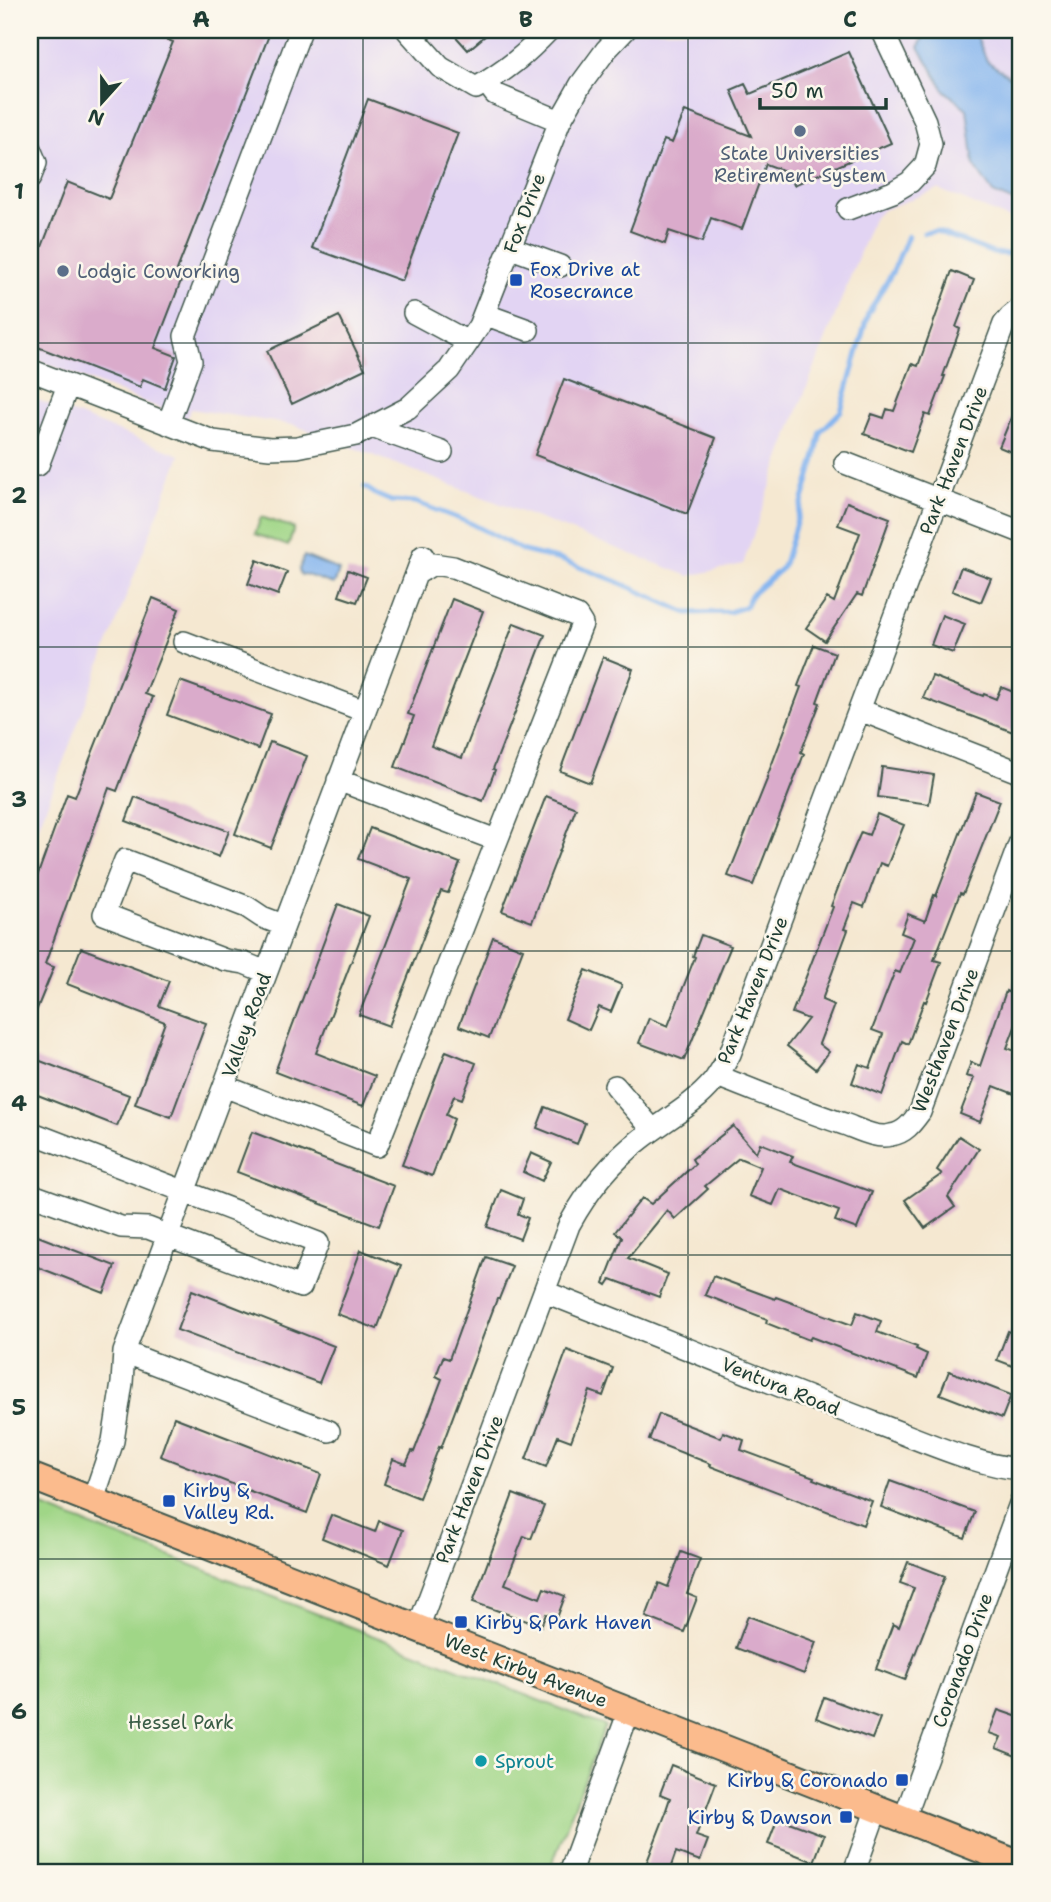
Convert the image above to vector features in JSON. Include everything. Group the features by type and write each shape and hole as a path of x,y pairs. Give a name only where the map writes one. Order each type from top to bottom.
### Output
{"main road":[{"name":"West Kirby Avenue","path":"30,1476 1021,1865"}],"street":[{"path":"168,424 191,361 185,336 301,30"},
{"path":"407,30 440,67 476,88 526,55 549,30"},
{"name":"Fox Drive","path":"30,370 213,441 270,448 297,447 356,435 408,408 449,370 479,326 560,121 581,84 625,30"},
{"path":"848,209 893,192 910,182 925,166 931,145 925,121 882,30"},
{"path":"485,82 495,94 560,121"},
{"path":"30,149 36,163 30,178"},
{"path":"511,248 560,266"},
{"name":"Park Haven Drive","path":"418,1628 576,1211 594,1184 616,1161 704,1091 730,1054 1004,324 1021,308"},
{"path":"414,313 468,342"},
{"path":"484,314 528,330"},
{"path":"30,462 37,465 68,385"},
{"path":"372,427 442,452"},
{"path":"845,463 1021,532"},
{"name":"Valley Road","path":"93,1500 113,1441 124,1352 421,564 453,567 577,616 582,624 496,839"},
{"path":"184,642 364,710"},
{"path":"860,710 1021,773"},
{"path":"224,1086 377,1146 496,839 338,780"},
{"name":"Westhaven Drive","path":"717,1076 878,1136 891,1136 911,1125 919,1112 1021,839"},
{"path":"266,972 244,963 225,960 104,914 125,860 247,907 262,917 283,925"},
{"path":"615,1086 653,1130"},
{"path":"30,1132 317,1243 301,1287 148,1228 121,1227 30,1194"},
{"name":"Ventura Road","path":"545,1292 836,1408 1002,1468 1021,1469"},
{"path":"124,1352 329,1431"},
{"name":"Coronado Drive","path":"904,1819 1021,1501"},
{"path":"570,1872 629,1711"},
{"path":"854,1872 877,1808"}],"shaded area":[{"path":"30,30 1021,30 1021,224 938,189 883,210 873,219 792,425 743,564 689,576 294,425 191,409 187,419 30,357"},
{"path":"30,397 180,455 30,849"}],"green space":[{"path":"261,517 294,528 288,546 255,534"},
{"name":"Hessel Park","path":"30,1502 605,1726 549,1872 30,1872"}],"water":[{"path":"926,30 974,30 987,61 1021,84 1021,205 993,193 974,165 967,109 944,90 919,47"},
{"path":"304,556 339,570 335,583 301,575 299,570"}],"building":[{"path":"145,30 271,30 177,270 184,273 155,348 176,356 165,388 143,379 140,387 30,344 30,278 67,182 109,199 173,42"},
{"path":"450,30 492,30 468,50"},
{"path":"849,52 891,143 794,185 788,172 766,164 742,229 711,218 702,242 669,231 665,244 630,231 664,140 672,143 685,111 751,136 731,90 745,84 750,94"},
{"path":"368,99 458,133 402,281 312,248"},
{"path":"952,271 974,280 956,327 960,329 945,376 930,416 925,414 911,452 864,434 872,414 884,418 887,409 894,411 912,364 918,366"},
{"path":"339,316 365,369 292,404 267,351"},
{"path":"564,379 716,438 687,514 535,455"},
{"path":"1011,418 1021,422 1021,456 999,447"},
{"path":"847,502 890,518 862,596 857,594 825,641 806,628 827,598 834,602 860,533 838,525"},
{"path":"257,560 287,572 278,595 248,584"},
{"path":"961,567 991,578 981,602 952,591"},
{"path":"348,570 367,577 357,602 339,596"},
{"path":"153,598 179,609 145,694 153,697 117,791 109,788 45,964 54,967 30,1026 30,896 67,794 75,797"},
{"path":"452,599 483,611 431,746 462,758 514,623 545,635 483,801 395,767 414,716 408,714"},
{"path":"942,615 965,624 953,653 931,645"},
{"path":"814,645 835,653 801,752 804,754 753,885 728,876 768,777"},
{"path":"603,657 633,669 590,783 560,771"},
{"path":"932,676 996,699 1001,687 1021,695 1021,709 1013,732 923,698"},
{"path":"180,681 271,714 258,749 167,715"},
{"path":"270,742 307,756 271,848 235,834"},
{"path":"882,767 934,775 929,804 878,797"},
{"path":"976,792 1000,801 934,960 941,962 926,1002 924,1001 908,1044 902,1041 882,1095 852,1083 859,1064 870,1068 883,1034 872,1030 895,971 900,973 914,938 901,933 908,914 925,921"},
{"path":"546,796 576,808 532,922 502,911"},
{"path":"135,797 229,831 219,857 126,821"},
{"path":"877,814 904,825 887,866 880,863 864,907 854,903 844,929 848,930 822,1000 834,1005 819,1044 829,1052 816,1069 787,1046 808,1019 792,1013 849,860 861,832 869,835"},
{"path":"370,828 460,863 448,893 441,891 389,1026 359,1015 411,879 358,859"},
{"path":"338,904 369,916 316,1053 375,1076 363,1106 275,1072"},
{"path":"701,935 731,946 684,1060 639,1043 649,1018 668,1026"},
{"path":"493,937 523,949 489,1038 459,1026"},
{"path":"81,948 169,981 159,1006 206,1023 171,1117 135,1104 165,1022 67,984"},
{"path":"1020,965 1021,1011 1007,1048 1018,1052 1014,1062 1021,1065 1021,1075 1014,1094 994,1086 980,1122 960,1114 974,1078 966,1076 971,1062 980,1066 1006,991 1010,993"},
{"path":"586,970 622,985 611,1012 599,1007 589,1030 565,1019"},
{"path":"446,1051 476,1063 462,1099 454,1096 446,1115 454,1119 432,1176 402,1165"},
{"path":"30,1057 129,1095 117,1126 30,1092"},
{"path":"545,1107 585,1123 577,1144 537,1128"},
{"path":"733,1126 756,1153 760,1143 793,1156 790,1162 872,1192 857,1229 835,1221 839,1211 780,1189 773,1205 749,1196 761,1167 739,1158 705,1186 708,1189 675,1219 667,1210 628,1258 668,1274 659,1297 611,1279 607,1285 604,1283 622,1237 615,1232 642,1198 651,1204 695,1164 692,1159"},
{"path":"252,1132 394,1186 379,1226 237,1172"},
{"path":"959,1136 979,1149 948,1197 955,1207 925,1228 905,1200 942,1174 937,1170"},
{"path":"531,1153 551,1162 542,1181 523,1172"},
{"path":"501,1190 523,1199 518,1214 528,1218 520,1239 487,1227"},
{"path":"30,1233 115,1266 104,1293 30,1264"},
{"path":"361,1250 401,1266 377,1329 337,1314"},
{"path":"486,1257 512,1266 419,1498 384,1484 393,1459 406,1464 412,1451 414,1452 442,1379 436,1376 443,1357 449,1359"},
{"path":"713,1276 852,1325 857,1312 881,1321 877,1332 917,1347 916,1349 927,1354 918,1378 811,1337 809,1340 766,1323 767,1319 705,1295"},
{"path":"192,1290 334,1346 319,1383 177,1330"},
{"path":"1008,1331 1021,1336 1021,1369 997,1360"},
{"path":"567,1350 613,1368 603,1396 590,1391 571,1441 558,1436 546,1467 526,1459"},
{"path":"949,1371 1011,1395 1002,1418 940,1394"},
{"path":"659,1414 721,1438 723,1432 744,1440 741,1450 872,1501 863,1525 649,1440"},
{"path":"174,1417 321,1474 307,1513 160,1456"},
{"path":"890,1481 975,1512 965,1538 881,1507"},
{"path":"513,1494 544,1506 531,1539 524,1536 505,1584 540,1598 544,1588 565,1596 557,1618 546,1614 541,1626 473,1602"},
{"path":"331,1515 375,1532 379,1521 403,1530 389,1565 322,1538"},
{"path":"681,1552 700,1559 687,1594 697,1598 684,1632 646,1617 659,1583 668,1587"},
{"path":"908,1562 945,1576 905,1680 876,1669 893,1624 899,1627 914,1588 900,1583"},
{"path":"748,1616 816,1642 804,1674 736,1648"},
{"path":"824,1697 880,1718 872,1739 816,1718"},
{"path":"998,1710 1021,1718 1021,1758 996,1748 1001,1737 989,1733"},
{"path":"671,1765 716,1783 696,1836 708,1840 700,1861 676,1852 669,1872 643,1872 667,1810 670,1798 660,1794"},
{"path":"778,1818 824,1835 814,1862 768,1844"}],"waterway":[{"path":"924,233 936,231 993,253 1009,254 1021,259"},
{"path":"365,487 391,501 415,502 470,523 524,551 561,560 687,613 729,612 745,607 751,595 783,567 821,431 841,411 868,314 893,271 908,236"}],"place":[{"name":"State Universities Retirement System","path":"800,131"},
{"name":"Lodgic Coworking","path":"63,271"},
{"name":"Fox Drive at Rosecrance","path":"516,280"},
{"name":"Kirby & Valley Rd.","path":"169,1501"},
{"name":"Kirby & Park Haven","path":"461,1622"},
{"name":"Sprout","path":"481,1761"},
{"name":"Kirby & Coronado","path":"902,1780"},
{"name":"Kirby & Dawson","path":"846,1817"}]}
